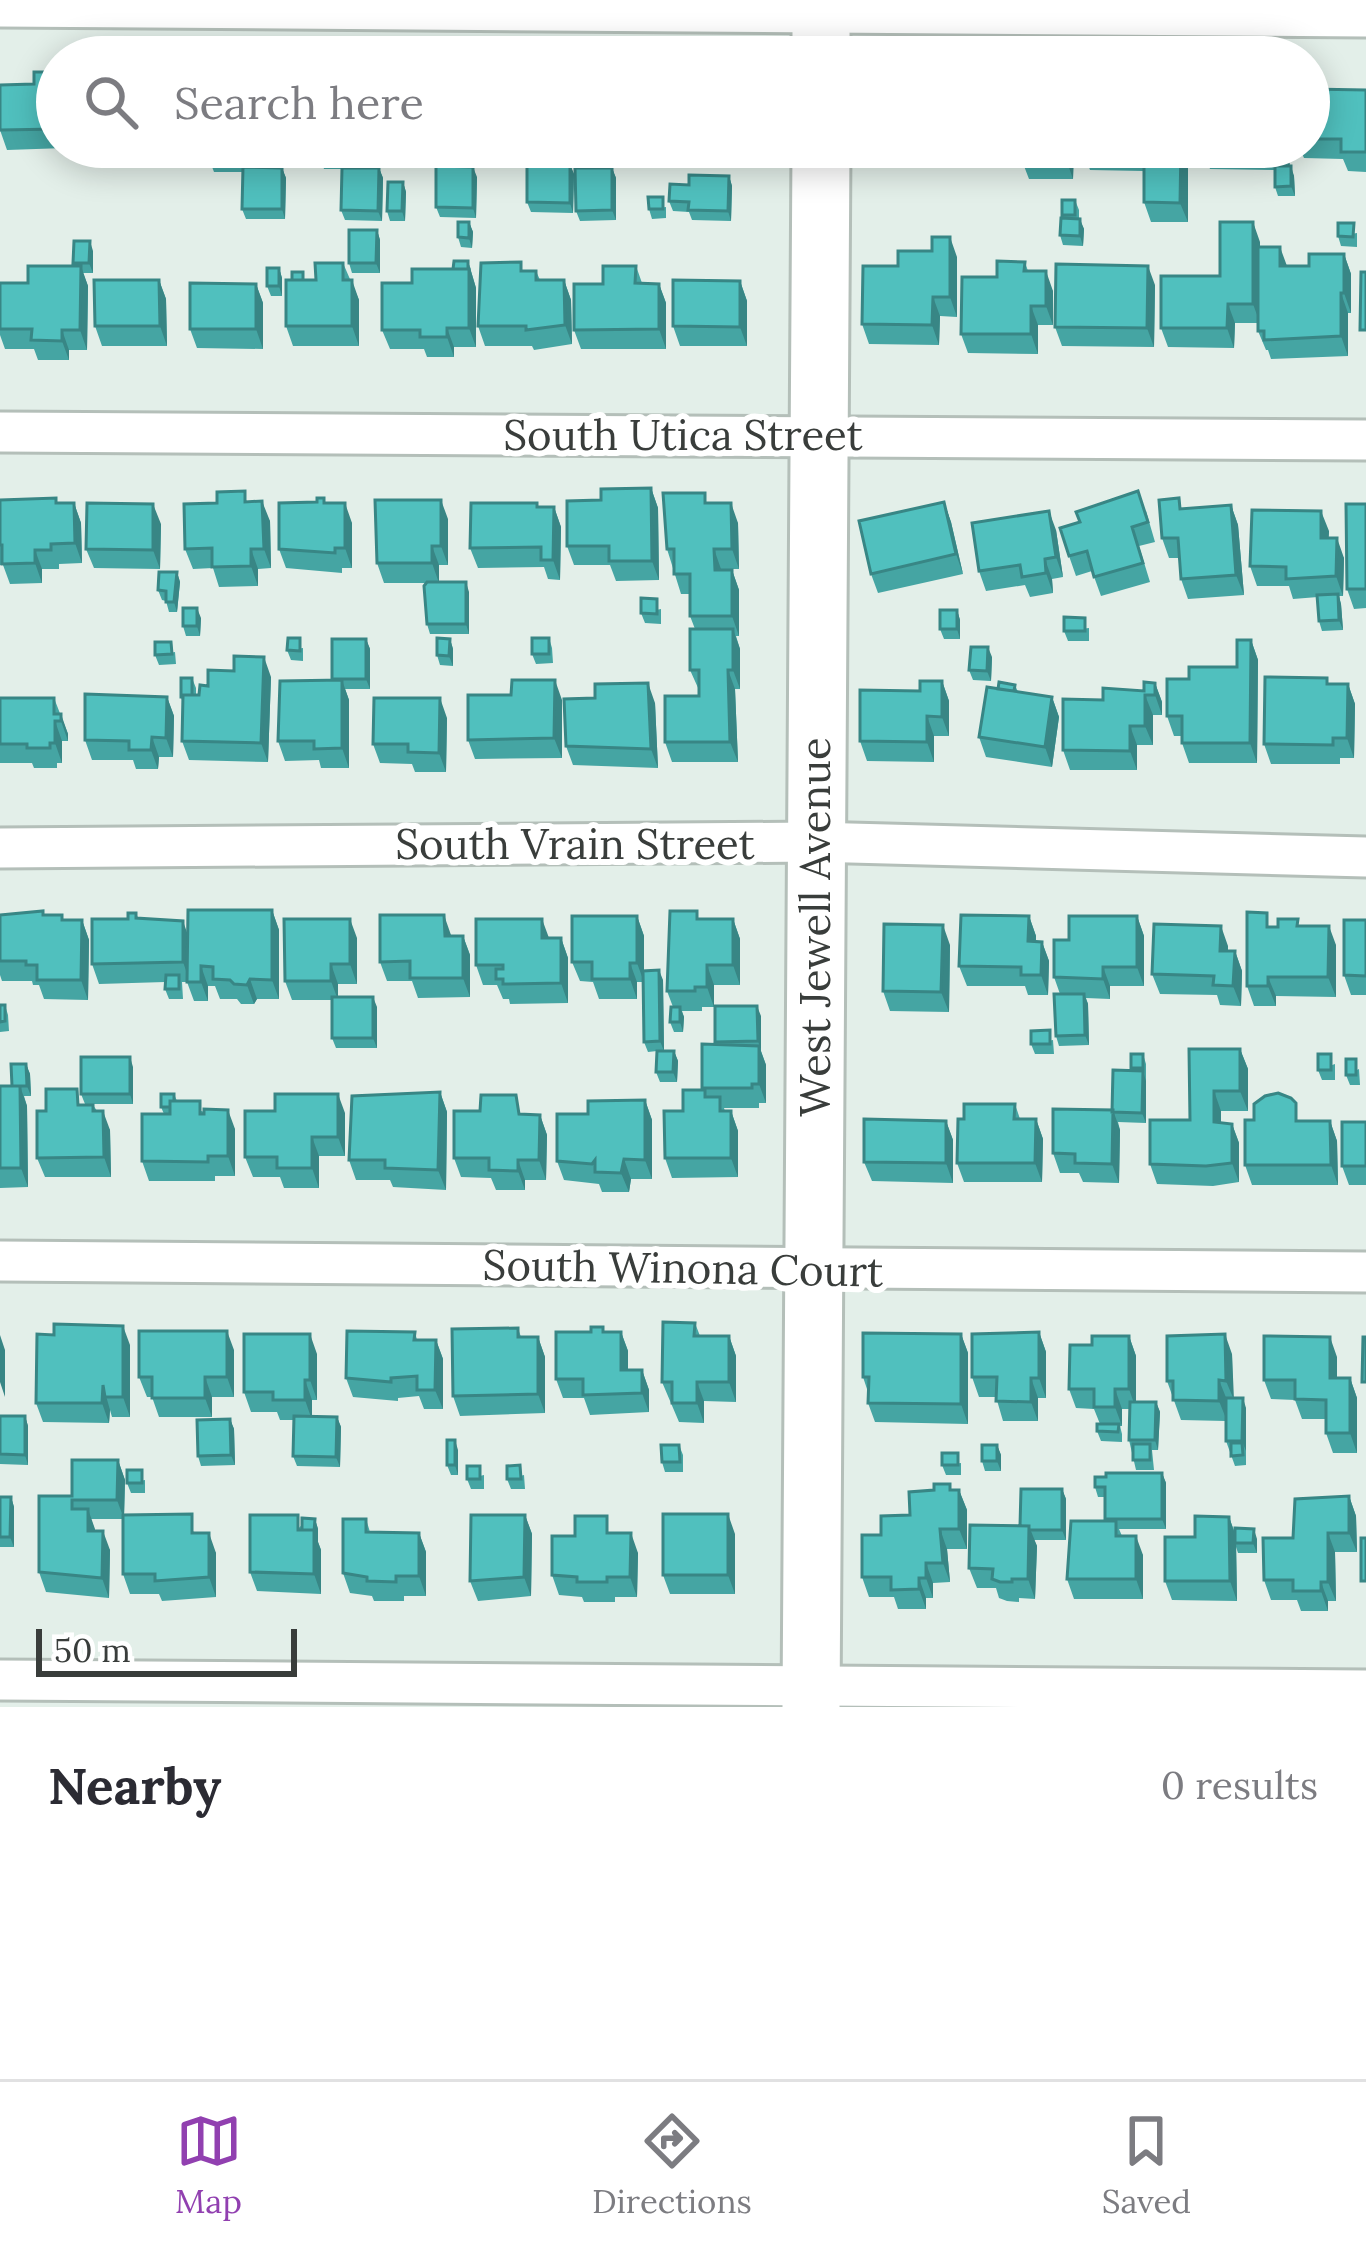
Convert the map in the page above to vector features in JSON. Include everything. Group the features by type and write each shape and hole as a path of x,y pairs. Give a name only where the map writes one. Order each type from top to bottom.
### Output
{"main road":[{"name":"West Jewell Avenue","path":"811,1697 820,168"}],"street":[{"path":"0,1 821,21 1366,11"},
{"name":"South Utica Street","path":"0,432 1366,440"},
{"name":"South Vrain Street","path":"0,848 813,842 1366,857"},
{"name":"South Winona Court","path":"0,1261 1366,1272"},
{"path":"0,1680 811,1697 1366,1690"}],"building":[{"path":"36,72 36,129 0,130 0,85 34,84"},
{"path":"1330,89 1366,90 1366,152 1341,152 1341,139 1330,139"},
{"path":"243,168 282,168 282,209 242,209"},
{"path":"342,168 379,168 378,211 341,210"},
{"path":"436,168 473,168 473,208 436,207"},
{"path":"527,168 570,168 570,203 527,202"},
{"path":"575,168 612,168 612,210 576,211"},
{"path":"1144,168 1181,168 1180,203 1144,202"},
{"path":"1275,168 1291,168 1291,186 1275,187"},
{"path":"689,175 729,176 728,211 688,210 689,202 669,201 670,184 689,185"},
{"path":"388,182 403,182 402,211 387,211"},
{"path":"648,197 663,197 663,209 649,209"},
{"path":"1062,200 1075,200 1075,215 1062,215"},
{"path":"1061,218 1080,219 1080,236 1060,235"},
{"path":"458,222 469,222 469,238 458,237"},
{"path":"1220,222 1253,222 1253,304 1228,304 1227,328 1161,328 1161,276 1220,276"},
{"path":"1338,223 1354,223 1353,237 1338,236"},
{"path":"349,230 377,230 376,263 349,263"},
{"path":"932,237 950,237 950,297 933,297 932,325 862,324 863,266 898,266 898,251 932,251"},
{"path":"74,241 90,241 89,263 73,263"},
{"path":"1258,247 1280,247 1280,266 1309,266 1309,254 1344,254 1341,336 1264,340 1264,331 1258,331"},
{"path":"454,261 468,261 468,269 453,269"},
{"path":"997,261 1025,262 1024,271 1046,271 1046,306 1031,306 1031,334 961,334 962,277 997,277"},
{"path":"521,262 521,271 536,271 536,280 564,280 565,325 526,330 526,326 478,326 481,263"},
{"path":"315,263 343,263 343,280 352,280 352,326 286,326 286,280 316,280"},
{"path":"1056,264 1148,266 1147,328 1055,327"},
{"path":"28,266 81,266 80,330 62,330 62,341 31,340 32,329 0,329 0,283 28,283"},
{"path":"603,266 636,266 635,283 659,284 659,329 574,330 574,284 603,284"},
{"path":"267,268 279,268 279,286 267,286"},
{"path":"412,269 469,269 469,328 447,328 447,337 420,337 420,330 382,330 382,283 412,283"},
{"path":"1361,272 1366,272 1366,330 1360,330"},
{"path":"94,280 159,280 160,326 95,326"},
{"path":"673,280 740,281 740,327 673,326"},
{"path":"190,283 256,284 256,329 190,329"},
{"path":"651,488 652,561 609,561 609,546 567,546 567,501 601,500 601,489"},
{"path":"245,491 245,502 262,501 264,549 251,549 251,566 212,567 212,548 185,549 184,504 217,503 217,492"},
{"path":"1138,491 1148,522 1132,527 1143,563 1094,577 1087,551 1069,556 1060,528 1080,522 1076,512"},
{"path":"663,493 705,493 705,503 731,503 732,549 714,549 715,570 732,570 732,616 690,616 690,574 674,574"},
{"path":"56,498 56,503 74,503 75,543 35,550 35,563 2,564 0,500"},
{"path":"324,498 324,503 345,503 345,548 335,548 335,553 279,549 279,503 317,502"},
{"path":"1179,498 1180,509 1231,505 1236,575 1181,579 1178,538 1162,538 1159,500"},
{"path":"375,500 441,500 441,546 432,546 432,563 377,563"},
{"path":"944,502 956,554 871,574 859,521"},
{"path":"87,503 153,504 153,550 86,549"},
{"path":"471,503 554,507 553,560 541,560 541,547 470,548"},
{"path":"1346,504 1366,504 1366,589 1347,589"},
{"path":"1252,510 1321,511 1321,538 1337,538 1336,576 1286,579 1286,567 1250,566"},
{"path":"1049,511 1056,557 1045,559 1046,573 1022,577 1020,565 979,571 972,523"},
{"path":"159,572 177,572 174,602 166,602 166,591 158,590"},
{"path":"427,582 466,582 466,624 427,624"},
{"path":"1338,594 1339,620 1319,621 1317,595"},
{"path":"641,598 657,599 657,614 641,613"},
{"path":"183,608 197,608 197,626 183,626"},
{"path":"940,610 957,610 957,629 940,629"},
{"path":"1064,617 1085,618 1085,631 1064,631"},
{"path":"690,629 733,629 733,670 728,670 730,742 665,742 665,696 699,696 699,670 690,670"},
{"path":"288,638 300,638 300,651 287,650"},
{"path":"437,638 450,639 449,656 437,655"},
{"path":"532,638 549,638 549,654 532,654"},
{"path":"332,639 366,639 366,679 332,679"},
{"path":"1237,640 1251,640 1250,743 1182,743 1182,716 1167,716 1167,679 1189,679 1189,667 1237,667"},
{"path":"155,642 171,642 172,654 155,655"},
{"path":"971,647 988,647 987,671 969,670"},
{"path":"234,656 264,657 261,743 182,741 183,695 199,695 200,685 208,686 208,670 234,671"},
{"path":"1265,677 1327,678 1327,684 1348,684 1347,738 1333,738 1333,745 1264,744"},
{"path":"181,678 192,678 192,695 181,697"},
{"path":"342,680 342,748 314,749 314,741 278,741 280,681"},
{"path":"512,680 555,680 554,738 468,740 468,695 511,695"},
{"path":"920,681 942,681 942,717 927,716 927,742 860,741 860,690 920,691"},
{"path":"999,682 1015,685 1014,691 998,689"},
{"path":"1144,682 1155,683 1155,695 1145,695 1145,726 1130,726 1130,751 1063,750 1063,699 1103,700 1103,688 1144,691"},
{"path":"648,683 651,749 566,746 564,699 595,698 595,684"},
{"path":"987,687 1052,697 1045,747 979,737"},
{"path":"85,694 167,697 166,738 152,737 151,750 129,750 129,741 85,740"},
{"path":"0,698 54,698 54,714 61,714 61,721 55,721 55,743 50,748 0,744"},
{"path":"374,698 440,698 439,753 408,752 408,744 373,744"},
{"path":"188,910 272,910 272,980 234,984 213,979 213,967 201,966 201,982 187,982"},
{"path":"43,911 43,915 62,915 62,920 82,920 81,980 37,980 37,965 0,961 0,915"},
{"path":"670,911 697,911 697,919 733,919 733,965 707,965 707,987 667,991"},
{"path":"1247,912 1267,913 1267,927 1278,927 1278,919 1298,919 1297,926 1329,926 1328,977 1268,977 1268,986 1247,986"},
{"path":"128,913 136,913 136,918 183,921 183,962 92,964 92,919 128,919"},
{"path":"380,915 444,915 445,936 463,936 463,978 410,978 410,961 380,962"},
{"path":"961,915 1029,916 1028,941 1042,942 1041,975 1021,975 1021,967 959,966"},
{"path":"572,916 637,916 637,963 630,963 630,979 592,979 592,962 572,962"},
{"path":"1069,916 1137,916 1137,967 1103,967 1103,979 1054,977 1054,940 1069,940"},
{"path":"284,919 350,919 350,964 331,964 331,981 285,981"},
{"path":"476,919 542,919 542,938 561,938 561,983 503,984 503,979 496,979 496,969 503,965 476,965"},
{"path":"1344,920 1366,920 1366,976 1344,975"},
{"path":"884,924 943,925 941,992 883,991"},
{"path":"1154,924 1221,926 1220,951 1235,951 1233,986 1213,985 1214,976 1152,974"},
{"path":"659,970 660,1041 644,1042 643,971"},
{"path":"166,975 179,975 179,989 165,989"},
{"path":"1054,994 1084,994 1085,1035 1056,1036"},
{"path":"332,997 373,997 373,1038 332,1038"},
{"path":"715,1006 757,1006 758,1041 715,1042"},
{"path":"671,1007 680,1007 680,1022 670,1022"},
{"path":"1050,1030 1050,1044 1031,1044 1031,1031"},
{"path":"702,1044 759,1046 759,1084 702,1088"},
{"path":"1189,1049 1240,1049 1240,1091 1214,1091 1214,1122 1232,1124 1232,1163 1150,1164 1150,1120 1190,1120"},
{"path":"657,1051 674,1051 673,1072 656,1072"},
{"path":"1131,1054 1143,1054 1143,1068 1131,1068"},
{"path":"1318,1054 1331,1054 1331,1070 1318,1070"},
{"path":"81,1057 130,1057 130,1094 81,1094"},
{"path":"1346,1059 1356,1059 1356,1075 1346,1075"},
{"path":"11,1064 26,1064 27,1086 12,1086"},
{"path":"1113,1070 1143,1071 1142,1113 1112,1112"},
{"path":"0,1086 20,1086 21,1168 0,1168"},
{"path":"46,1089 77,1089 78,1105 103,1111 104,1157 37,1158 37,1111 46,1111"},
{"path":"683,1090 705,1090 705,1097 720,1097 720,1111 731,1111 731,1158 665,1158 664,1111 683,1111"},
{"path":"440,1092 438,1170 385,1168 385,1160 349,1160 352,1096"},
{"path":"1278,1093 1296,1103 1296,1121 1330,1121 1331,1165 1245,1165 1245,1120 1254,1120 1254,1104"},
{"path":"161,1094 174,1094 170,1107 161,1107"},
{"path":"275,1094 338,1094 338,1137 312,1137 312,1168 277,1168 277,1157 245,1157 245,1111 275,1111"},
{"path":"481,1095 516,1095 519,1114 540,1115 539,1160 518,1160 518,1171 489,1170 489,1158 454,1158 454,1111 480,1111"},
{"path":"645,1100 645,1160 624,1159 621,1173 595,1172 595,1160 592,1164 557,1161 557,1114 588,1114 588,1101"},
{"path":"170,1101 200,1101 200,1114 204,1109 228,1110 228,1156 208,1156 208,1162 142,1161 142,1114 170,1114"},
{"path":"964,1104 1015,1104 1014,1119 1036,1119 1035,1163 957,1163 958,1119 964,1119"},
{"path":"1053,1109 1113,1110 1112,1164 1075,1163 1075,1154 1053,1153"},
{"path":"864,1119 946,1121 946,1163 864,1162"},
{"path":"1342,1122 1366,1122 1366,1166 1342,1166"},
{"path":"663,1322 695,1323 694,1336 729,1336 729,1382 697,1382 697,1403 672,1403 672,1382 662,1382"},
{"path":"54,1324 123,1326 123,1397 105,1397 103,1385 102,1403 36,1403 37,1334 54,1335"},
{"path":"591,1327 621,1332 621,1370 642,1370 642,1393 583,1395 583,1379 556,1379 556,1332 591,1332"},
{"path":"518,1328 518,1337 538,1337 538,1394 453,1396 452,1329"},
{"path":"139,1331 227,1331 227,1377 205,1377 205,1398 152,1398 152,1377 139,1377"},
{"path":"347,1331 415,1332 414,1340 436,1340 435,1390 417,1390 417,1376 391,1378 391,1382 346,1378"},
{"path":"1039,1332 1039,1378 1031,1378 1031,1402 996,1401 997,1377 972,1377 972,1334"},
{"path":"863,1333 961,1334 961,1404 868,1403"},
{"path":"244,1334 310,1334 305,1400 273,1400 273,1392 244,1392"},
{"path":"1225,1334 1226,1381 1219,1380 1219,1401 1173,1400 1173,1381 1167,1381 1167,1336"},
{"path":"1092,1336 1129,1336 1129,1389 1115,1389 1115,1407 1094,1407 1094,1389 1069,1389 1070,1345 1092,1345"},
{"path":"1264,1336 1330,1337 1330,1378 1350,1378 1350,1433 1326,1433 1326,1400 1295,1399 1295,1380 1264,1380"},
{"path":"1366,1337 1366,1382 1362,1382"},
{"path":"1226,1398 1243,1398 1242,1441 1226,1441"},
{"path":"1130,1402 1156,1402 1155,1440 1129,1440"},
{"path":"0,1416 25,1416 25,1455 0,1454"},
{"path":"294,1416 337,1417 336,1457 293,1456"},
{"path":"230,1419 231,1455 198,1456 197,1420"},
{"path":"1097,1424 1119,1424 1118,1432 1097,1431"},
{"path":"447,1440 455,1440 455,1465 447,1465"},
{"path":"1231,1443 1242,1443 1243,1455 1231,1456"},
{"path":"1133,1444 1150,1444 1150,1460 1133,1460"},
{"path":"661,1445 679,1445 680,1462 662,1462"},
{"path":"982,1445 997,1445 997,1461 982,1461"},
{"path":"942,1453 958,1453 958,1465 942,1465"},
{"path":"72,1460 118,1460 117,1500 72,1500 72,1509 88,1509 88,1531 103,1531 102,1578 39,1572 39,1496 72,1496"},
{"path":"520,1465 521,1479 507,1479 507,1466"},
{"path":"467,1466 480,1466 480,1479 467,1479"},
{"path":"127,1470 142,1470 142,1483 127,1483"},
{"path":"1106,1473 1162,1473 1162,1519 1105,1519 1105,1487 1095,1487 1095,1477 1106,1477"},
{"path":"934,1484 950,1484 950,1490 959,1490 959,1529 940,1529 943,1563 926,1563 926,1578 919,1578 919,1589 891,1590 891,1577 862,1577 862,1535 881,1535 881,1516 910,1515 909,1492 934,1490"},
{"path":"1021,1489 1062,1489 1062,1530 1020,1526"},
{"path":"1349,1496 1349,1533 1328,1533 1328,1582 1321,1582 1321,1591 1293,1591 1293,1580 1264,1580 1263,1538 1293,1538 1295,1499"},
{"path":"0,1497 11,1497 10,1537 0,1537"},
{"path":"192,1514 192,1533 209,1533 209,1577 155,1581 155,1574 123,1574 123,1515"},
{"path":"663,1514 728,1514 728,1575 663,1575"},
{"path":"250,1515 298,1515 298,1530 314,1530 314,1574 250,1572"},
{"path":"471,1515 525,1515 524,1577 470,1581"},
{"path":"575,1516 607,1516 607,1533 631,1533 630,1577 577,1582 577,1577 552,1575 552,1536 575,1536"},
{"path":"1195,1516 1229,1517 1230,1581 1165,1581 1165,1537 1195,1537"},
{"path":"302,1518 315,1519 314,1532 302,1530"},
{"path":"343,1519 366,1519 366,1532 419,1533 419,1576 396,1576 396,1582 367,1581 367,1577 343,1573"},
{"path":"1071,1521 1116,1521 1116,1536 1136,1536 1136,1579 1067,1579"},
{"path":"970,1525 1029,1526 1028,1579 1000,1582 992,1579 993,1569 969,1568"},
{"path":"1235,1528 1254,1529 1253,1543 1235,1543"},
{"path":"1361,1538 1366,1538 1366,1581 1361,1581"}]}
